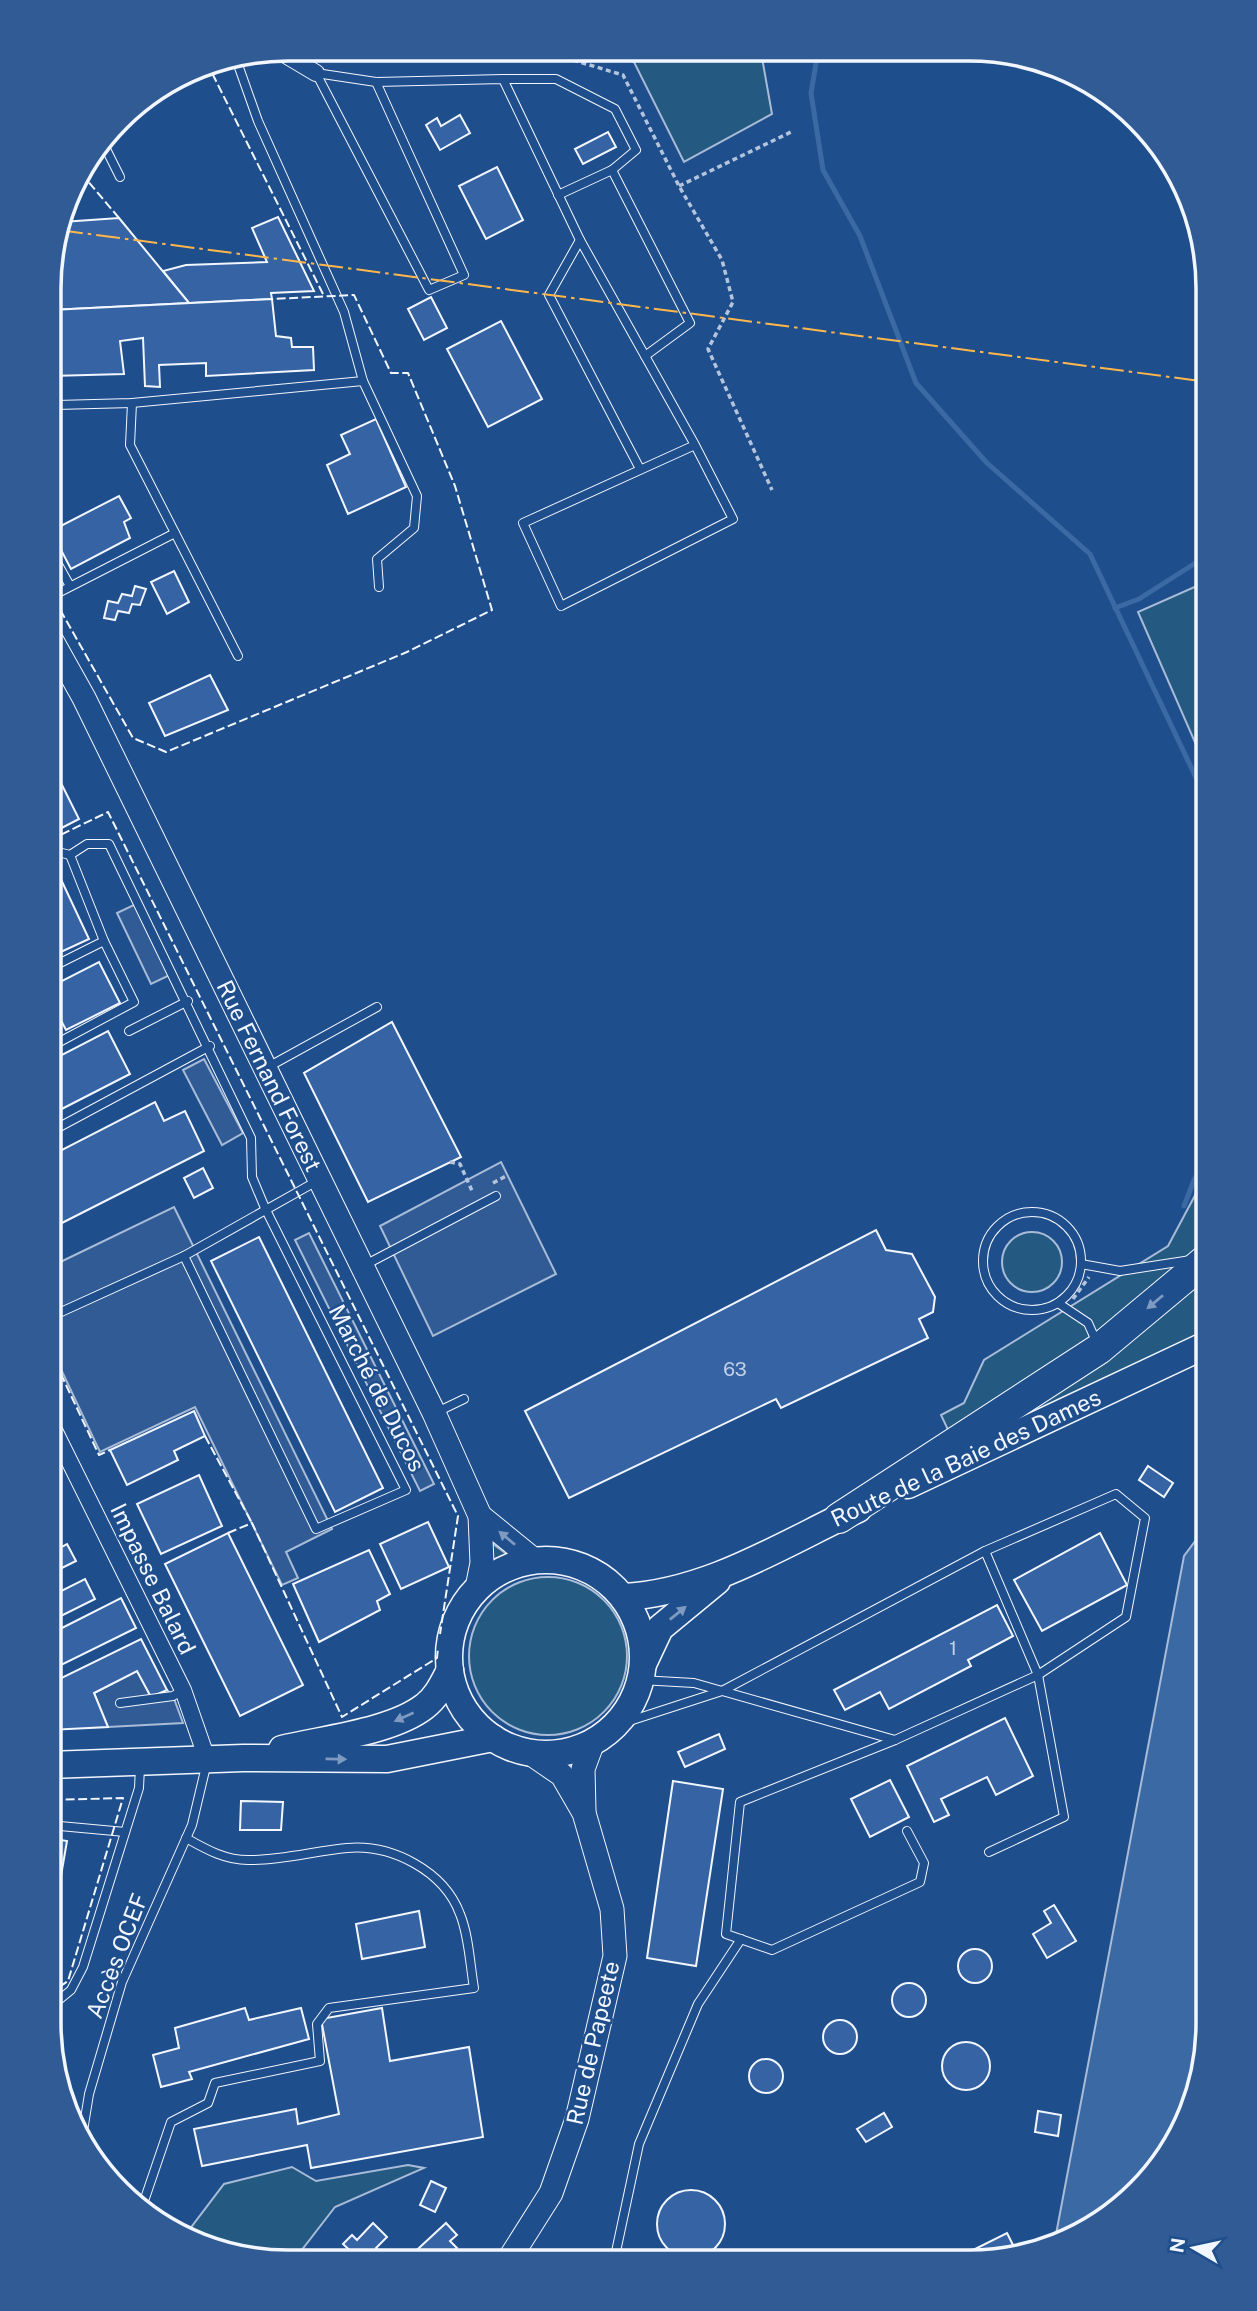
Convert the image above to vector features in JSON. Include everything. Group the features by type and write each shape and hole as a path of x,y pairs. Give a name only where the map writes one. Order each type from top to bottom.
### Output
{"highway":[{"path":"839,1518 1098,1349 1195,1268"}],"main road":[{"name":"Route de la Baie des Dames","path":"623,1597 646,1596 726,1573 1195,1350"},
{"path":"534,1560 558,1560 582,1566 605,1579 623,1597 635,1618 642,1640 642,1672 630,1704 604,1734 563,1753 530,1753 493,1738 472,1720 458,1696 450,1670 454,1631 460,1612 477,1588 503,1569 534,1560"},
{"name":"Route de la Baie des Dames","path":"642,1672 660,1628 726,1573"},
{"path":"243,1758 398,1721 423,1708 435,1696 450,1670"},
{"path":"61,1765 243,1758 387,1759 493,1738"}],"street":[{"path":"297,62 316,73"},
{"name":"Rue Fernand Forest","path":"61,656 85,698 363,1266 480,1516 482,1563 477,1588"},
{"name":"Impasse Balard","path":"61,1444 183,1690 207,1759"},
{"name":"Rue Fernand Forest","path":"480,1516 534,1560"},
{"name":"Rue de Papeete","path":"584,1813 583,1769 604,1734"},
{"name":"Rue de Papeete","path":"517,2250 551,2193 577,2119 615,1956 612,1909 584,1813 562,1775 530,1753"}],"lane":[{"path":"239,67 257,121 344,312 363,382 417,496 414,528 377,559 379,587"},
{"path":"316,73 429,290 464,275 376,82"},
{"path":"316,73 376,82 556,79 615,109 636,150 612,170 558,195"},
{"path":"503,79 580,240 695,445 733,519 561,606 523,523 695,445"},
{"path":"107,152 120,177"},
{"path":"612,170 690,323 645,356"},
{"path":"580,240 549,295 640,469"},
{"path":"61,405 132,404 363,382"},
{"path":"132,404 130,445 238,656"},
{"path":"61,592 175,533"},
{"path":"61,570 70,586"},
{"name":"Marché de Ducos","path":"70,855 87,844 109,844 210,1046 251,1138 252,1177 265,1208 406,1490 316,1529 184,1256"},
{"path":"61,853 70,855 104,941 134,1002 61,1042"},
{"path":"61,962 104,941"},
{"path":"129,1031 188,1001"},
{"path":"265,1069 377,1007"},
{"path":"61,1126 210,1046"},
{"path":"61,1312 184,1256 265,1208 320,1180"},
{"path":"363,1266 496,1196"},
{"path":"1036,1212 1052,1216 1065,1225 1079,1250 1081,1265 1069,1293 1058,1303 1029,1311 1015,1308 993,1292 983,1271 987,1239 1007,1219 1020,1213 1036,1212"},
{"path":"1081,1265 1120,1272 1195,1260"},
{"path":"1058,1303 1088,1323 1098,1349"},
{"path":"434,1413 464,1399"},
{"path":"604,1734 722,1691 985,1550 1116,1494 1145,1518 1126,1617 1038,1675 895,1740 740,1802 726,1934 772,1950 920,1882 924,1863 907,1831"},
{"path":"985,1550 1038,1675 1064,1817 989,1852"},
{"path":"642,1672 722,1691 895,1740"},
{"path":"120,1703 173,1696 183,1690"},
{"name":"Accès OCEF","path":"84,2122 89,2094 122,1982 186,1838 207,1759"},
{"path":"61,1998 71,1990 83,1967 139,1788 140,1762"},
{"path":"61,1826 125,1832"},
{"path":"145,2198 171,2122 208,2103 215,2083 320,2061 317,2024 329,2008 474,1988 460,1914 440,1882 415,1863 382,1852 350,1847 249,1861 214,1854 186,1838"},
{"path":"616,2250 639,2144 698,2004 741,1939"}],"path":[{"path":"679,186 791,132"},
{"path":"450,1162 460,1164 474,1193"}],"shaded area":[{"path":"763,61 772,114 684,162 634,62"},
{"path":"1196,586 1196,744 1138,612"},
{"path":"138,903 174,973 151,984 117,913"},
{"path":"204,1059 243,1133 222,1145 183,1070"},
{"path":"501,1162 556,1274 433,1336 380,1226"},
{"path":"1195,1194 1195,1336 958,1451 941,1415 964,1403 984,1360 1168,1246"},
{"path":"174,1207 332,1529 286,1552 298,1578 282,1585 195,1407 100,1452 61,1369 61,1262"},
{"path":"1032,1232 1049,1237 1057,1245 1062,1262 1057,1279 1049,1287 1032,1292 1015,1287 1007,1279 1002,1262 1007,1245 1015,1237"},
{"path":"309,1233 434,1484 420,1491 295,1240"},
{"path":"489,1541 512,1558 491,1568"},
{"path":"1195,1541 1195,2038 1191,2067 1178,2110 1149,2161 1107,2203 1057,2232 1184,1556"},
{"path":"548,1577 578,1583 604,1600 621,1626 627,1656 621,1686 604,1712 578,1729 548,1735 518,1729 492,1712 475,1686 469,1656 475,1626 492,1600 518,1583"},
{"path":"137,1671 151,1697 167,1690 173,1696 183,1723 108,1727 94,1693"},
{"path":"408,2165 424,2168 335,2207 302,2250 244,2245 215,2238 191,2227 224,2184 292,2167 316,2181"}],"building":[{"path":"460,115 470,133 440,150 426,125 437,118 441,126"},
{"path":"608,132 616,147 583,164 575,149"},
{"path":"497,167 523,220 486,239 459,186"},
{"path":"278,217 314,291 271,293 272,299 189,303 163,271 186,265 267,262 252,228"},
{"path":"119,218 189,303 61,309 63,259 71,221"},
{"path":"431,297 447,328 424,340 408,309"},
{"path":"272,299 276,336 291,338 292,347 313,347 314,370 206,376 206,363 159,365 160,387 145,386 143,338 120,341 124,374 61,376 61,310"},
{"path":"501,321 542,399 488,427 447,349"},
{"path":"376,419 406,487 348,514 327,465 350,454 341,435"},
{"path":"119,496 131,518 124,522 130,538 71,569 61,550 61,526"},
{"path":"174,571 189,602 167,614 151,582"},
{"path":"135,586 146,589 140,605 132,604 129,613 118,611 115,620 104,618 108,601 118,603 122,594 132,596"},
{"path":"210,675 228,710 165,736 149,703"},
{"path":"61,783 79,819 61,828"},
{"path":"61,879 89,939 61,952"},
{"path":"99,962 120,1003 66,1030 61,1020 61,981"},
{"path":"392,1022 461,1157 368,1202 304,1073"},
{"path":"108,1031 130,1074 61,1109 61,1055"},
{"path":"155,1102 164,1121 185,1111 204,1151 61,1223 61,1150"},
{"path":"203,1168 213,1188 194,1198 184,1178"},
{"path":"876,1230 886,1250 912,1254 935,1297 933,1312 919,1319 928,1338 781,1408 776,1399 569,1498 525,1411"},
{"path":"259,1237 383,1488 335,1512 211,1261"},
{"path":"194,1411 205,1436 174,1451 178,1460 127,1485 110,1450"},
{"path":"1148,1466 1173,1483 1164,1497 1139,1480"},
{"path":"199,1475 222,1526 161,1554 137,1504"},
{"path":"428,1522 449,1567 401,1589 380,1544"},
{"path":"228,1533 303,1685 240,1716 165,1564"},
{"path":"1100,1533 1127,1585 1042,1631 1014,1580"},
{"path":"67,1544 76,1561 61,1568 61,1547"},
{"path":"369,1550 390,1594 377,1601 380,1610 319,1642 293,1584"},
{"path":"85,1579 95,1599 61,1616 61,1591"},
{"path":"121,1598 136,1628 61,1665 61,1628"},
{"path":"997,1605 1013,1636 968,1660 971,1666 889,1709 880,1692 845,1710 834,1690"},
{"path":"141,1639 167,1690 151,1697 137,1671 94,1693 108,1727 61,1729 61,1678"},
{"path":"1005,1718 1033,1776 996,1795 987,1777 941,1799 949,1815 934,1822 907,1766"},
{"path":"719,1734 725,1749 685,1767 678,1752"},
{"path":"890,1780 909,1817 870,1837 851,1799"},
{"path":"673,1781 723,1789 696,1966 647,1958"},
{"path":"241,1801 283,1802 281,1830 240,1830"},
{"path":"61,1840 67,1841 61,1876"},
{"path":"1054,1905 1076,1941 1047,1958 1033,1934 1051,1923 1044,1911"},
{"path":"419,1911 425,1947 362,1959 356,1924"},
{"path":"975,1949 987,1954 992,1966 987,1978 975,1983 963,1978 958,1966 963,1954"},
{"path":"909,1983 921,1988 926,2000 921,2012 909,2017 897,2012 892,2000 897,1988"},
{"path":"245,2008 249,2020 301,2008 309,2039 189,2072 192,2079 161,2087 153,2055 179,2048 175,2028"},
{"path":"382,2008 390,2061 469,2047 483,2137 311,2168 307,2145 202,2166 194,2129 296,2109 298,2124 339,2114 321,2019"},
{"path":"840,2020 852,2025 857,2037 852,2049 840,2054 828,2049 823,2037 828,2025"},
{"path":"966,2042 983,2049 990,2066 983,2083 966,2090 949,2083 942,2066 949,2049"},
{"path":"766,2059 778,2064 783,2076 778,2088 766,2093 754,2088 749,2076 754,2064"},
{"path":"1038,2111 1061,2115 1058,2136 1035,2132"},
{"path":"884,2113 892,2127 866,2142 857,2129"},
{"path":"431,2181 446,2188 435,2212 420,2205"},
{"path":"678,2192 704,2192 719,2205 724,2217 723,2237 712,2250 670,2250 659,2237 659,2211 667,2200"},
{"path":"373,2223 387,2237 376,2248 378,2250 349,2250 343,2244 352,2235 357,2240"},
{"path":"446,2223 457,2235 450,2241 457,2248 455,2250 417,2250"},
{"path":"1007,2233 1013,2245 998,2248 974,2250"}],"waterway":[{"path":"816,61 811,93 823,170 860,236 916,383 987,463 1090,554 1196,777"},
{"path":"1115,608 1139,599 1196,563"},
{"path":"1184,1206 1195,1177"}],"fence":[{"path":"213,74 324,296"},
{"path":"89,182 119,218"},
{"path":"61,611 133,738 166,752 407,652 492,610 455,486 408,373 391,373 354,295 272,299"},
{"path":"61,835 108,812 458,1516 440,1634"},
{"path":"61,1374 99,1455 110,1450"},
{"path":"205,1436 252,1523"},
{"path":"228,1533 252,1523 342,1717 437,1658 438,1648"},
{"path":"61,1800 123,1798 68,1981 61,1986"}],"power":[{"path":"69,231 1196,380"}]}
